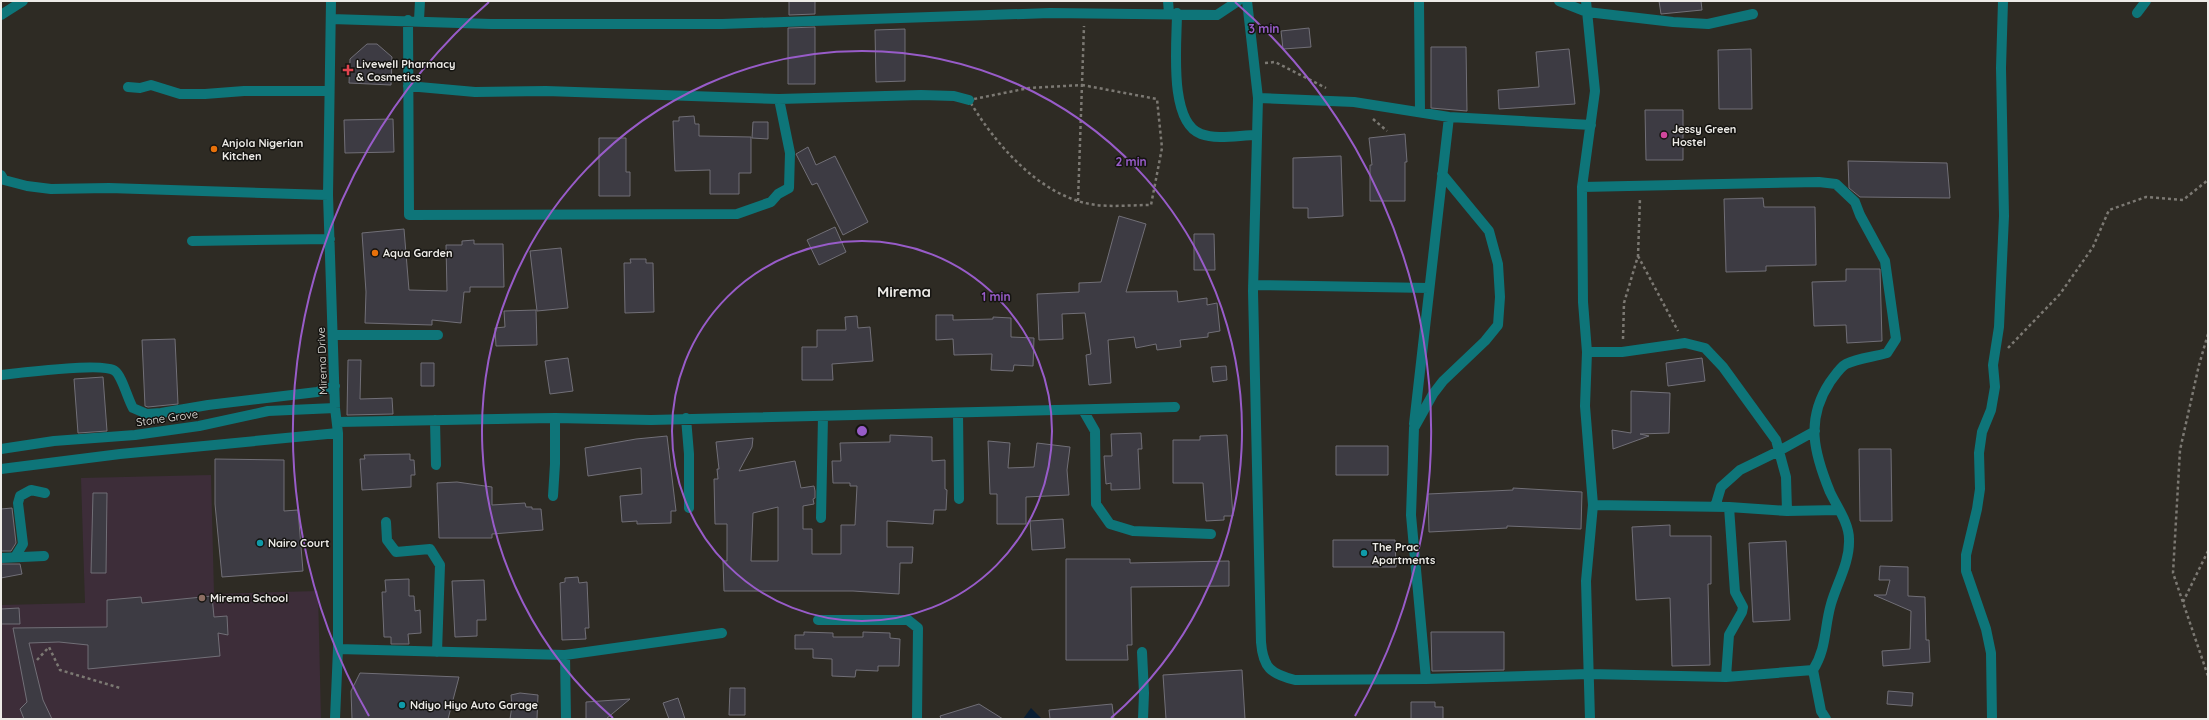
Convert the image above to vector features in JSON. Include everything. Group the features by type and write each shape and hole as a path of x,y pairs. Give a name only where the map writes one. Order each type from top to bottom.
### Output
{"street":[{"path":"1,14 23,1"},
{"name":"Mirema Drive","path":"331,1 328,91 328,195 335,408 338,422 338,649 335,719"},
{"path":"419,20 420,1"},
{"path":"1168,1 1173,13 1178,95 1184,118 1191,128 1200,134 1210,137 1256,135"},
{"path":"331,19 419,20 491,24 722,24 906,17 1173,13 1217,15 1238,1"},
{"path":"1247,1 1258,98 1253,285 1261,642 1262,654 1268,668 1281,676 1295,680 1426,679 1589,674 1726,677 1813,670"},
{"path":"1419,1 1420,112"},
{"path":"1559,1 1587,12 1708,24 1753,14"},
{"path":"1586,1 1595,91 1582,187 1583,302 1587,352 1585,406 1593,505 1586,581 1590,719"},
{"path":"1992,719 1991,653 1986,629 1966,571 1966,555 1977,510 1980,489 1979,453 1982,432 1991,410 1994,387 1993,365 1998,327 2004,216 2001,68 2003,1"},
{"path":"2137,12 2146,1"},
{"path":"408,20 409,216 737,214 771,202 778,194 789,188 790,153 778,99"},
{"path":"128,88 140,88 151,85 180,94 244,91 328,91"},
{"path":"408,86 475,92 546,91 778,99 921,95 954,96 969,100"},
{"path":"1258,98 1354,102 1450,117 1591,125"},
{"path":"1426,679 1411,515 1414,428 1442,174 1450,117"},
{"path":"1414,428 1433,394 1498,326 1500,297 1498,264 1489,231 1442,174"},
{"path":"2,178 27,186 51,189 109,188 328,195"},
{"path":"1582,187 1641,185 1757,185 1819,182 1836,184 1855,202 1860,215 1885,261 1896,338 1887,353 1845,364 1823,393 1816,410 1816,456 1838,510 1847,525 1849,540 1842,578 1832,602 1826,625 1821,656 1813,670 1821,711 1826,719"},
{"path":"192,241 330,239"},
{"path":"1253,285 1429,288"},
{"path":"333,335 438,335"},
{"path":"1587,352 1622,352 1684,343 1706,348 1723,367 1776,440 1786,477 1787,510"},
{"path":"1,375 70,369 100,368 111,370 118,375 133,408 147,414 301,394 335,386"},
{"path":"338,422 555,418 651,420 1175,407"},
{"name":"Stone Grove","path":"1,449 54,441 134,435 199,426 268,411 335,408"},
{"path":"1083,410 1095,431 1096,504 1110,524 1133,531 1211,534"},
{"path":"958,413 959,499"},
{"path":"821,518 823,416"},
{"path":"552,496 555,464 555,418"},
{"path":"686,418 690,454 689,508"},
{"path":"435,420 436,465"},
{"path":"1715,507 1721,488 1740,470 1779,452 1815,431"},
{"path":"1,469 120,454 338,433"},
{"path":"15,557 23,544 18,503 20,496 31,490 45,492"},
{"path":"1593,505 1838,510"},
{"path":"1726,677 1729,635 1743,608 1735,592 1729,507"},
{"path":"386,522 386,540 396,552 430,548 440,565 437,652"},
{"path":"1,558 44,556"},
{"path":"818,620 908,620 918,628 917,719"},
{"path":"338,649 565,655 722,633"},
{"path":"1142,652 1144,693 1143,719"},
{"path":"565,655 566,719"}],"path":[{"path":"1078,201 1085,14"},
{"path":"1261,63 1275,62 1328,88"},
{"path":"1082,85 1157,99 1162,148 1151,205 1096,205 1078,201 1038,179 1004,150 982,121 969,100 1029,88 1082,85"},
{"path":"1371,116 1387,131"},
{"path":"1993,365 2060,294 2093,247 2109,210 2146,197 2183,200 2208,180"},
{"path":"1622,352 1624,303 1638,256 1641,185"},
{"path":"1638,256 1684,343"},
{"path":"2208,334 2199,365 2180,450 2173,574 2208,676"},
{"path":"2183,602 2208,551"},
{"path":"37,660 49,647 60,670 120,688"}],"shaded area":[{"name":"Mirema School","path":"211,475 214,594 318,591 321,719 1,719 1,605 85,603 81,478"}],"water":[{"path":"1031,708 1042,719 1023,719"}],"building":[{"path":"789,1 815,1 815,14 789,15"},
{"path":"1659,1 1701,1 1702,10 1661,14"},
{"path":"815,27 815,84 788,84 788,28"},
{"path":"1309,28 1311,47 1283,49 1281,31"},
{"path":"905,29 905,81 876,82 875,30"},
{"path":"367,44 377,44 392,57 391,85 349,83 350,59"},
{"path":"1431,47 1466,47 1467,111 1431,108"},
{"path":"1569,49 1575,104 1499,109 1498,90 1539,87 1536,52"},
{"path":"1751,49 1752,109 1719,109 1718,50"},
{"name":"Jessy Green Hostel","path":"1645,110 1683,110 1683,160 1646,160"},
{"path":"694,116 695,124 699,124 699,136 751,137 751,173 739,173 739,194 710,194 710,170 675,171 673,121 679,121 679,117"},
{"path":"393,119 394,152 345,153 344,120"},
{"path":"753,122 768,122 768,139 752,138"},
{"path":"1405,134 1407,162 1405,162 1405,201 1370,201 1370,165 1372,165 1369,138"},
{"path":"599,138 626,138 626,172 630,172 630,196 599,196"},
{"path":"808,147 816,165 835,156 868,222 843,235 817,183 812,185 796,154"},
{"path":"1341,156 1343,216 1308,218 1308,208 1293,208 1293,158"},
{"path":"1848,161 1947,163 1950,198 1860,197 1849,188"},
{"path":"1763,198 1764,207 1815,207 1816,265 1766,266 1766,271 1726,272 1724,199"},
{"path":"1119,216 1146,224 1126,292 1177,291 1178,302 1207,298 1207,305 1217,303 1220,331 1208,333 1208,337 1180,340 1181,347 1157,350 1156,344 1136,348 1134,337 1108,340 1111,383 1089,385 1086,355 1091,354 1085,313 1062,314 1063,339 1039,340 1037,294 1079,292 1079,283 1101,282"},
{"path":"835,227 846,252 819,265 807,240"},
{"path":"404,229 409,290 447,291 446,245 462,245 462,241 474,240 474,244 503,244 504,287 470,287 470,292 464,292 461,323 432,320 432,325 365,323 366,292 362,233"},
{"path":"1194,234 1214,234 1215,270 1194,270"},
{"path":"561,248 568,308 537,311 530,251"},
{"path":"630,259 646,259 646,263 653,263 654,312 625,313 624,263 631,263"},
{"path":"1846,269 1880,269 1882,341 1847,343 1846,325 1814,326 1812,282 1846,281"},
{"path":"536,310 537,345 496,346 495,328 505,327 504,311"},
{"path":"936,315 953,315 953,320 993,319 993,317 1011,318 1011,337 1034,338 1033,366 1014,365 1013,371 991,370 992,354 954,355 953,339 936,340"},
{"path":"857,316 858,328 870,327 873,361 832,364 833,380 802,380 802,347 817,347 817,330 846,330 845,317"},
{"path":"175,339 178,404 145,406 142,340"},
{"path":"568,358 573,391 550,394 545,361"},
{"path":"1702,358 1705,381 1668,386 1666,363"},
{"path":"348,360 361,360 360,399 392,398 393,414 347,415"},
{"path":"421,363 434,363 434,386 421,386"},
{"path":"1226,366 1227,380 1213,382 1211,367"},
{"path":"103,377 107,431 78,433 74,379"},
{"path":"1631,391 1670,393 1669,433 1640,434 1649,436 1613,449 1612,430 1631,433"},
{"path":"1141,433 1142,449 1138,449 1140,489 1111,490 1111,483 1106,484 1104,456 1112,456 1111,434"},
{"path":"890,435 932,437 932,461 945,460 945,489 947,490 946,510 934,510 933,524 887,521 887,547 913,547 912,563 900,563 899,594 853,591 724,591 723,561 727,561 727,524 715,524 714,479 718,479 717,469 719,469 716,442 753,438 752,447 739,471 795,461 801,488 814,486 815,491 815,498 813,499 814,504 803,506 803,529 812,529 812,554 841,554 841,525 855,525 857,486 850,486 850,483 833,483 832,461 841,461 840,443 890,442","holes":["778,507 778,561 751,561 753,513"]},
{"path":"1227,435 1233,516 1224,516 1224,520 1206,521 1203,483 1173,483 1173,440 1200,440 1200,436"},
{"path":"667,436 676,511 671,511 671,523 637,524 637,521 622,522 620,496 642,494 641,468 588,476 585,448 636,439"},
{"path":"988,441 1010,443 1008,468 1034,467 1037,443 1070,447 1067,470 1069,495 1026,497 1026,524 997,524 997,494 990,494"},
{"path":"1336,446 1388,446 1388,475 1336,475"},
{"path":"1859,449 1891,449 1892,521 1860,521"},
{"path":"410,454 410,460 414,460 415,475 411,475 411,487 362,490 360,459 365,459 364,455"},
{"path":"215,459 284,460 284,511 298,510 303,571 222,577 215,504"},
{"path":"457,482 492,487 492,505 525,503 526,507 541,509 543,530 492,534 492,538 439,538 437,483"},
{"path":"1513,488 1582,492 1581,529 1507,526 1507,528 1429,532 1428,494 1513,490"},
{"path":"93,493 107,493 106,573 91,573"},
{"path":"12,508 16,543 11,551 1,551 1,509"},
{"path":"1063,519 1065,548 1032,550 1030,521"},
{"path":"1670,525 1670,536 1711,536 1711,584 1708,584 1710,665 1672,666 1670,598 1636,600 1632,527"},
{"name":"The Prac Apartments","path":"1333,540 1395,540 1396,567 1333,567"},
{"path":"1786,541 1790,620 1753,622 1749,543"},
{"path":"1066,559 1130,559 1130,563 1229,561 1229,586 1131,587 1132,645 1127,645 1128,660 1066,660"},
{"path":"1,564 20,564 22,574 1,578"},
{"path":"1880,566 1908,567 1908,596 1925,597 1926,640 1929,640 1930,662 1883,666 1882,651 1910,649 1911,611 1874,595 1886,595 1890,580 1879,580"},
{"path":"578,577 579,583 587,582 589,628 585,628 586,639 562,640 560,583 565,582 565,578"},
{"path":"409,579 409,596 414,596 415,611 420,610 421,633 408,634 409,644 391,644 391,637 384,637 382,592 386,592 385,580"},
{"path":"484,580 486,620 477,620 477,636 455,637 452,581"},
{"path":"212,596 214,617 227,616 228,635 218,633 220,656 88,669 88,645 59,642 29,643 43,700 52,719 24,719 20,709 27,702 13,628 107,627 107,600 141,597 142,603"},
{"path":"19,608 20,624 1,624 1,609"},
{"path":"804,632 833,633 833,637 863,637 863,632 890,633 890,638 900,639 899,666 878,666 878,671 856,670 855,677 832,676 832,659 813,658 813,649 795,649 795,635 804,635"},
{"path":"1431,632 1504,632 1504,670 1432,671"},
{"path":"1242,670 1245,719 1166,719 1163,675"},
{"name":"Ndiyo Hiyo Auto Garage","path":"360,673 459,677 448,719 352,719 351,691"},
{"path":"730,688 745,688 745,715 729,715"},
{"path":"1888,691 1913,693 1912,706 1887,704"},
{"path":"520,693 538,695 537,719 510,719 512,706 511,695"},
{"path":"678,698 685,719 669,719 663,703"},
{"path":"630,699 606,719 586,719 586,702"},
{"path":"1411,702 1435,702 1435,707 1443,707 1443,719 1411,719"},
{"path":"979,704 1003,719 941,719 940,716"},
{"path":"1112,704 1114,719 1050,719 1049,710"}],"place":[{"name":"Livewell Pharmacy & Cosmetics","path":"348,70"},
{"name":"Jessy Green Hostel","path":"1664,135"},
{"name":"Anjola Nigerian Kitchen","path":"214,149"},
{"name":"Aqua Garden","path":"375,253"},
{"name":"Nairo Court","path":"260,543"},
{"name":"The Prac Apartments","path":"1364,553"},
{"name":"Mirema School","path":"202,598"},
{"name":"Ndiyo Hiyo Auto Garage","path":"402,705"}],"district":[{"name":"Mirema","path":"904,291"}]}
